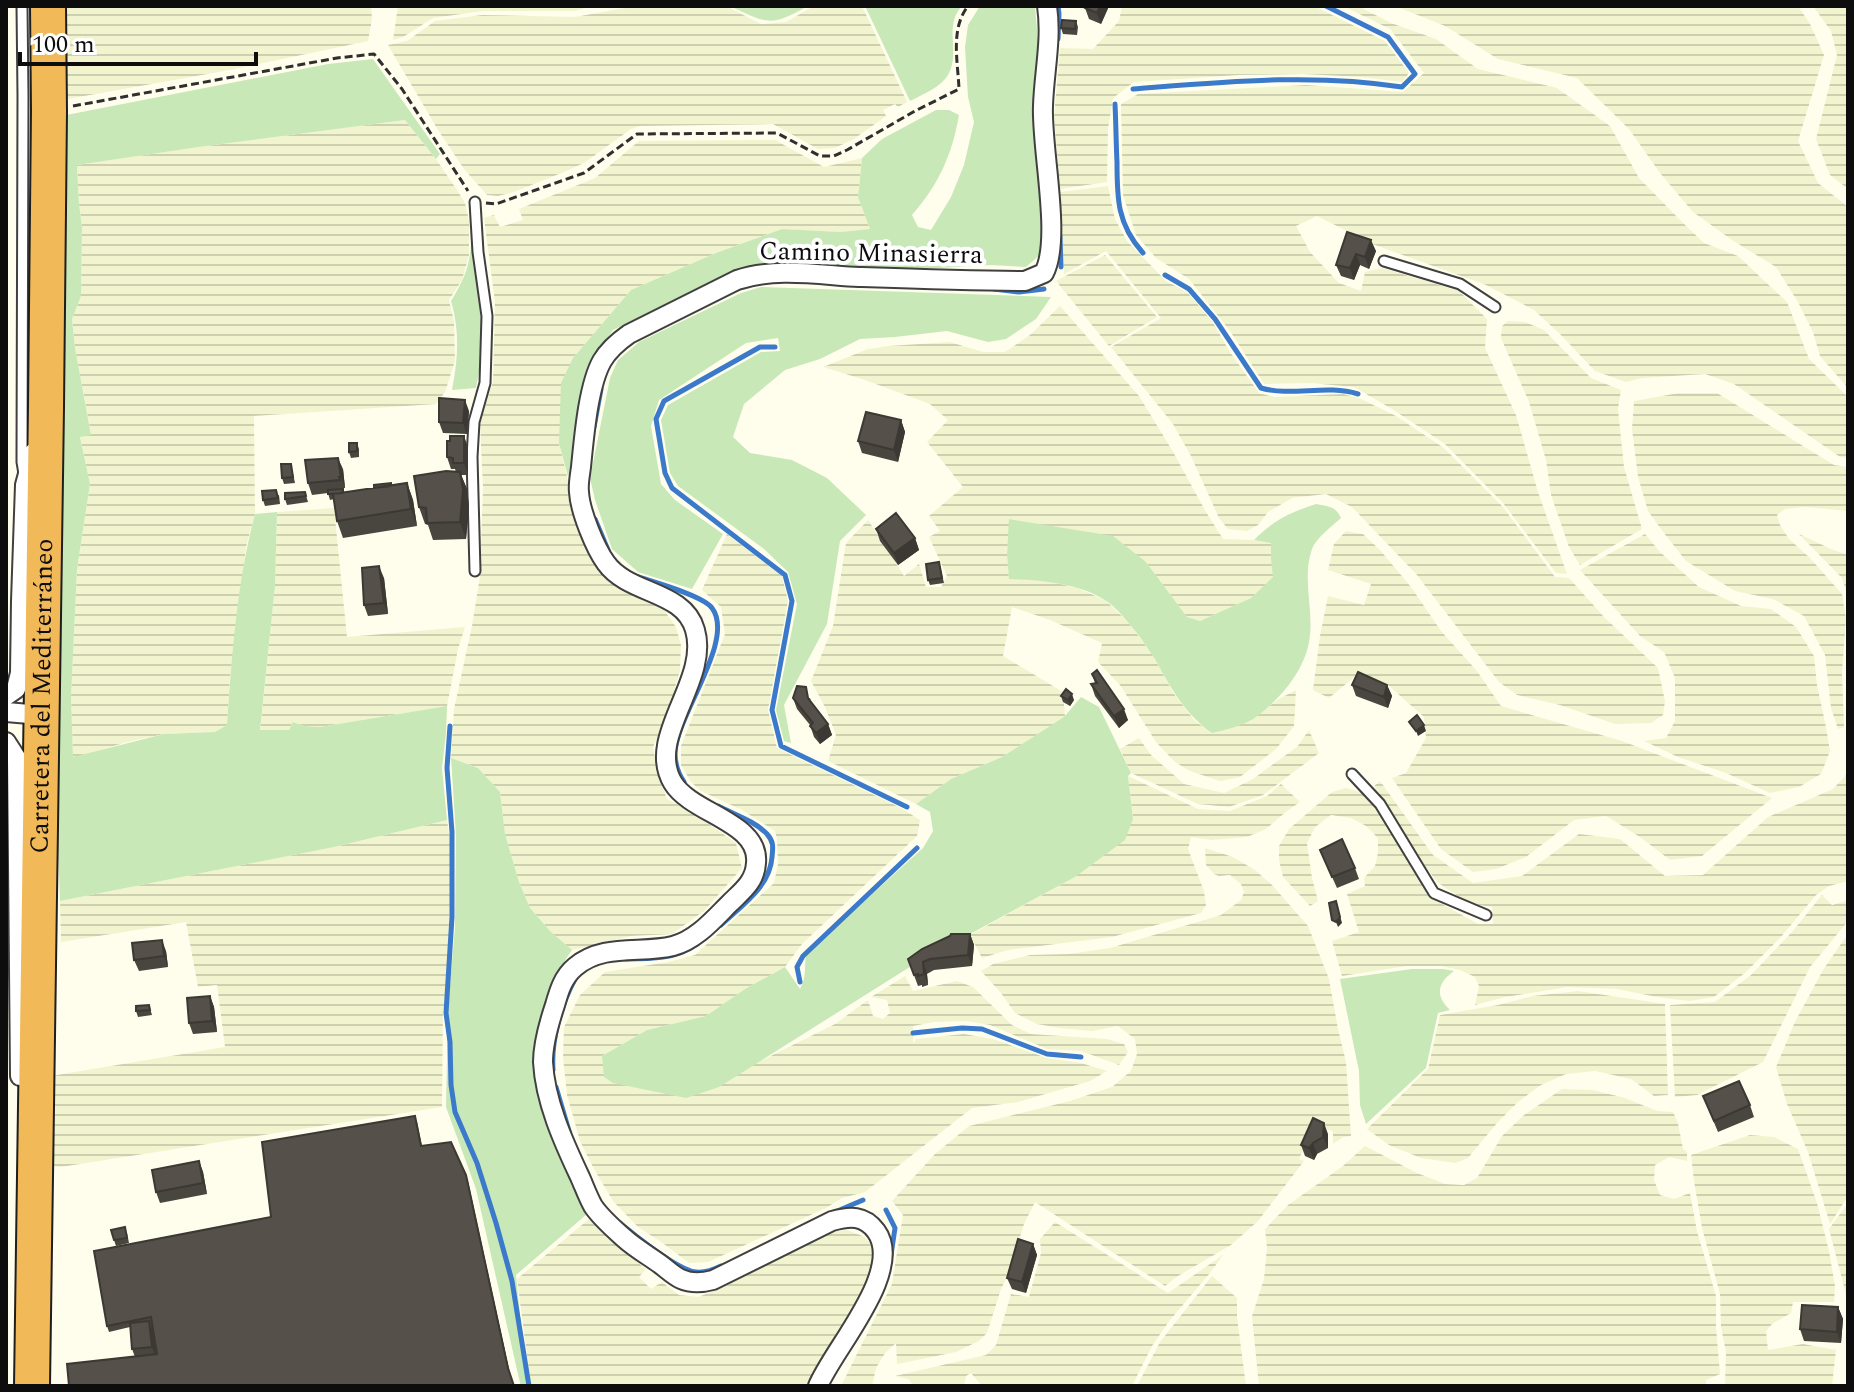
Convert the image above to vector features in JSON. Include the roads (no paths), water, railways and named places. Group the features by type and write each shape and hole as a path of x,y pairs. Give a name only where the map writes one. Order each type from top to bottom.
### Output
{"highway":[{"name":"Carretera del Mediterráneo","path":"32,1386 46,407 48,6"}],"street":[{"name":"Camino Minasierra","path":"818,1386 875,1288 882,1248 870,1222 859,1217 832,1221 713,1280 699,1283 680,1279 625,1239 593,1205 567,1150 545,1083 543,1059 547,1033 561,985 570,971 589,957 604,952 673,946 688,941 752,881 757,859 748,837 685,796 674,786 669,774 667,744 695,666 698,642 695,627 688,614 678,605 629,582 607,565 589,529 579,493 585,425 597,373 618,341 749,276 782,273 1025,281 1044,273 1050,258 1042,107 1049,45 1047,6"},
{"path":"6,696 16,689 20,673 25,485 46,407"},
{"path":"6,712 41,715"},
{"path":"6,742 17,759 23,1177 33,1213"}],"lane":[{"path":"22,6 22,462 25,485"},
{"path":"475,202 487,316 485,383 473,433 475,571"},
{"path":"1384,261 1460,284 1495,307"},
{"path":"1352,774 1380,804 1434,893 1486,915"}],"waterway":[{"path":"1058,6 1058,39"},
{"path":"1133,89 1302,80 1402,87 1415,74 1388,37 1326,6"},
{"path":"1115,104 1120,210 1128,232 1143,253"},
{"path":"1060,236 1061,267"},
{"path":"1165,275 1189,289 1215,319 1261,388 1334,390 1358,394"},
{"path":"994,289 1019,292 1044,289"},
{"path":"775,347 760,347 664,401 656,419 665,473 672,488 785,575 792,601 772,710 781,746 907,807"},
{"path":"594,427 601,389"},
{"path":"595,519 608,550"},
{"path":"639,577 707,603 717,622 711,658 678,737 676,761 684,782"},
{"path":"450,726 447,768 452,832 452,917 446,1013 451,1085 455,1112 477,1163 512,1281 529,1386"},
{"path":"718,806 762,829 773,847 766,878 721,925"},
{"path":"800,982 797,967 803,956 917,848"},
{"path":"626,959 672,955 697,944"},
{"path":"553,1070 558,1023 575,979"},
{"path":"913,1033 982,1029 1047,1054 1081,1057"},
{"path":"556,1087 569,1131"},
{"path":"835,1212 863,1200"},
{"path":"886,1210 895,1228 890,1262"},
{"path":"620,1223 657,1252 688,1270 703,1272 721,1266"}]}
